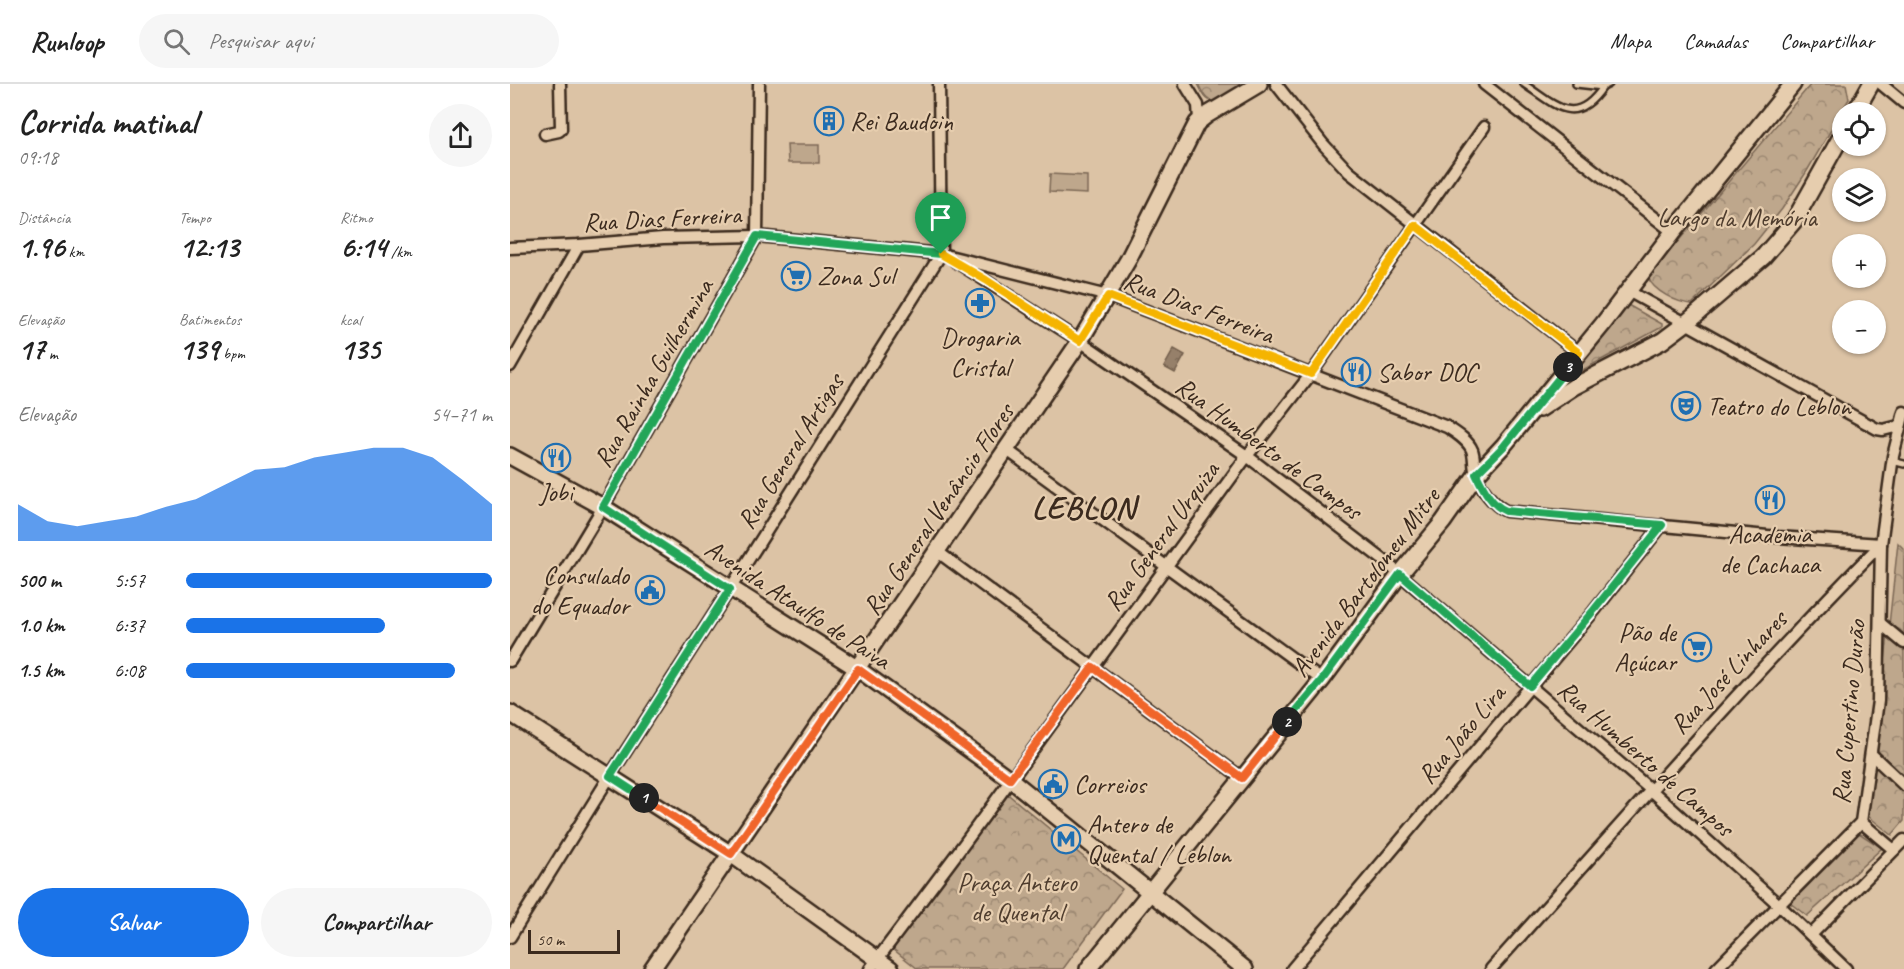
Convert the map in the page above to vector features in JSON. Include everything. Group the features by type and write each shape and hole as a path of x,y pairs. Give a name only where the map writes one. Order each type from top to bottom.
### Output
{"main road":[{"name":"Rua General Venâncio Flores","path":"652,969 1080,341 1108,296 1150,219 1192,131 1200,120 1259,84"},
{"name":"Avenida Bartolomeu Mitre","path":"1088,969 1322,680 1400,574 1443,522 1476,474 1504,446 1793,84"},
{"path":"1861,102 1871,84"},
{"name":"Avenida Bartolomeu Mitre","path":"1523,422 1575,386 1662,340 1686,323 1763,256 1794,221 1832,153"},
{"name":"Avenida Ataulfo de Paiva","path":"510,456 603,507 858,669 1010,779 1245,969"},
{"path":"510,713 731,854 874,963 891,969"}],"street":[{"path":"545,134 559,132 561,129 560,84"},
{"name":"Rua Rainha Guilhermina","path":"510,661 603,507 757,236 759,84"},
{"path":"939,84 941,254"},
{"path":"1185,84 1198,105 1200,120"},
{"path":"1191,84 1203,103 1215,110"},
{"path":"1276,84 1323,144 1349,172 1579,353"},
{"path":"1484,84 1673,232"},
{"path":"1881,84 1904,103"},
{"name":"Rua General Urquiza","path":"874,963 1247,456 1311,374 1484,127"},
{"name":"Rua Dias Ferreira","path":"510,248 663,238 757,236 941,254 1108,296 1447,428 1465,440 1472,448 1476,474 1487,495 1506,511 1778,537 1881,544"},
{"path":"510,366 579,245"},
{"name":"Rua Humberto de Campos","path":"941,254 986,280 1080,341 1247,456 1400,574 1651,790 1811,934 1846,969"},
{"name":"Rua General Artigas","path":"510,937 941,254"},
{"path":"1628,291 1877,429 1883,430 1899,426"},
{"name":"Rua Cupertino Durão","path":"1716,969 1861,822 1878,701 1881,544 1892,461 1904,412"},
{"path":"1007,450 1322,680"},
{"name":"Rua João Lira","path":"1292,969 1594,610 1662,525"},
{"name":"Rua José Linhares","path":"1491,969 1806,621 1881,544"},
{"path":"938,552 1242,778"},
{"path":"1880,623 1904,643"},
{"path":"1871,754 1904,785"},
{"path":"1861,822 1894,850"},
{"path":"1811,934 1904,840"}],"lane":[{"path":"1524,84 1561,110 1588,106 1603,87 1609,84"},
{"path":"1576,84 1603,87"},
{"path":"1892,461 1904,464"}],"green space":[{"path":"1198,84 1248,84 1228,96 1213,101 1205,97"},
{"name":"Largo da Memória","path":"1811,84 1846,84 1849,99 1847,102 1832,102 1832,128 1782,209 1754,244 1692,304 1673,299 1655,287 1648,277"},
{"path":"787,145 819,145 819,163 788,163"},
{"path":"1050,174 1087,176 1087,194 1049,192"},
{"path":"1626,304 1662,324 1662,327 1579,372 1575,372 1574,370"},
{"path":"1898,543 1904,549 1904,821 1892,835 1868,816"},
{"name":"Praça Antero de Quental","path":"1004,791 1122,889 1063,969 918,969 893,949"},
{"path":"1859,833 1882,848 1807,916 1790,903"}],"water":[{"path":"1174,349 1185,355 1175,373 1164,367"}],"place":[{"name":"Rei Baudoin","path":"829,121"},
{"name":"Zona Sul","path":"796,276"},
{"name":"Drogaria Cristal","path":"980,303"},
{"name":"Sabor DOC","path":"1356,372"},
{"name":"Teatro do Leblon","path":"1686,406"},
{"name":"Jobi","path":"556,458"},
{"name":"Academia de Cachaca","path":"1770,500"},
{"name":"Consulado do Equador","path":"650,590"},
{"name":"Pão de Açúcar","path":"1697,647"},
{"name":"Correios","path":"1053,784"},
{"name":"Antero de Quental / Leblon","path":"1066,839"}],"district":[{"name":"LEBLON","path":"1084,507"}],"route":[{"path":"1415,225 1579,353 1504,446 1476,474 1487,495 1506,511 1662,525 1530,686 1400,574 1322,680 1242,778 1093,667 1010,779 858,669 731,854 610,776 730,589 603,507 757,236 941,254 1034,310 1080,341 1108,296 1311,374 1415,225"}]}
